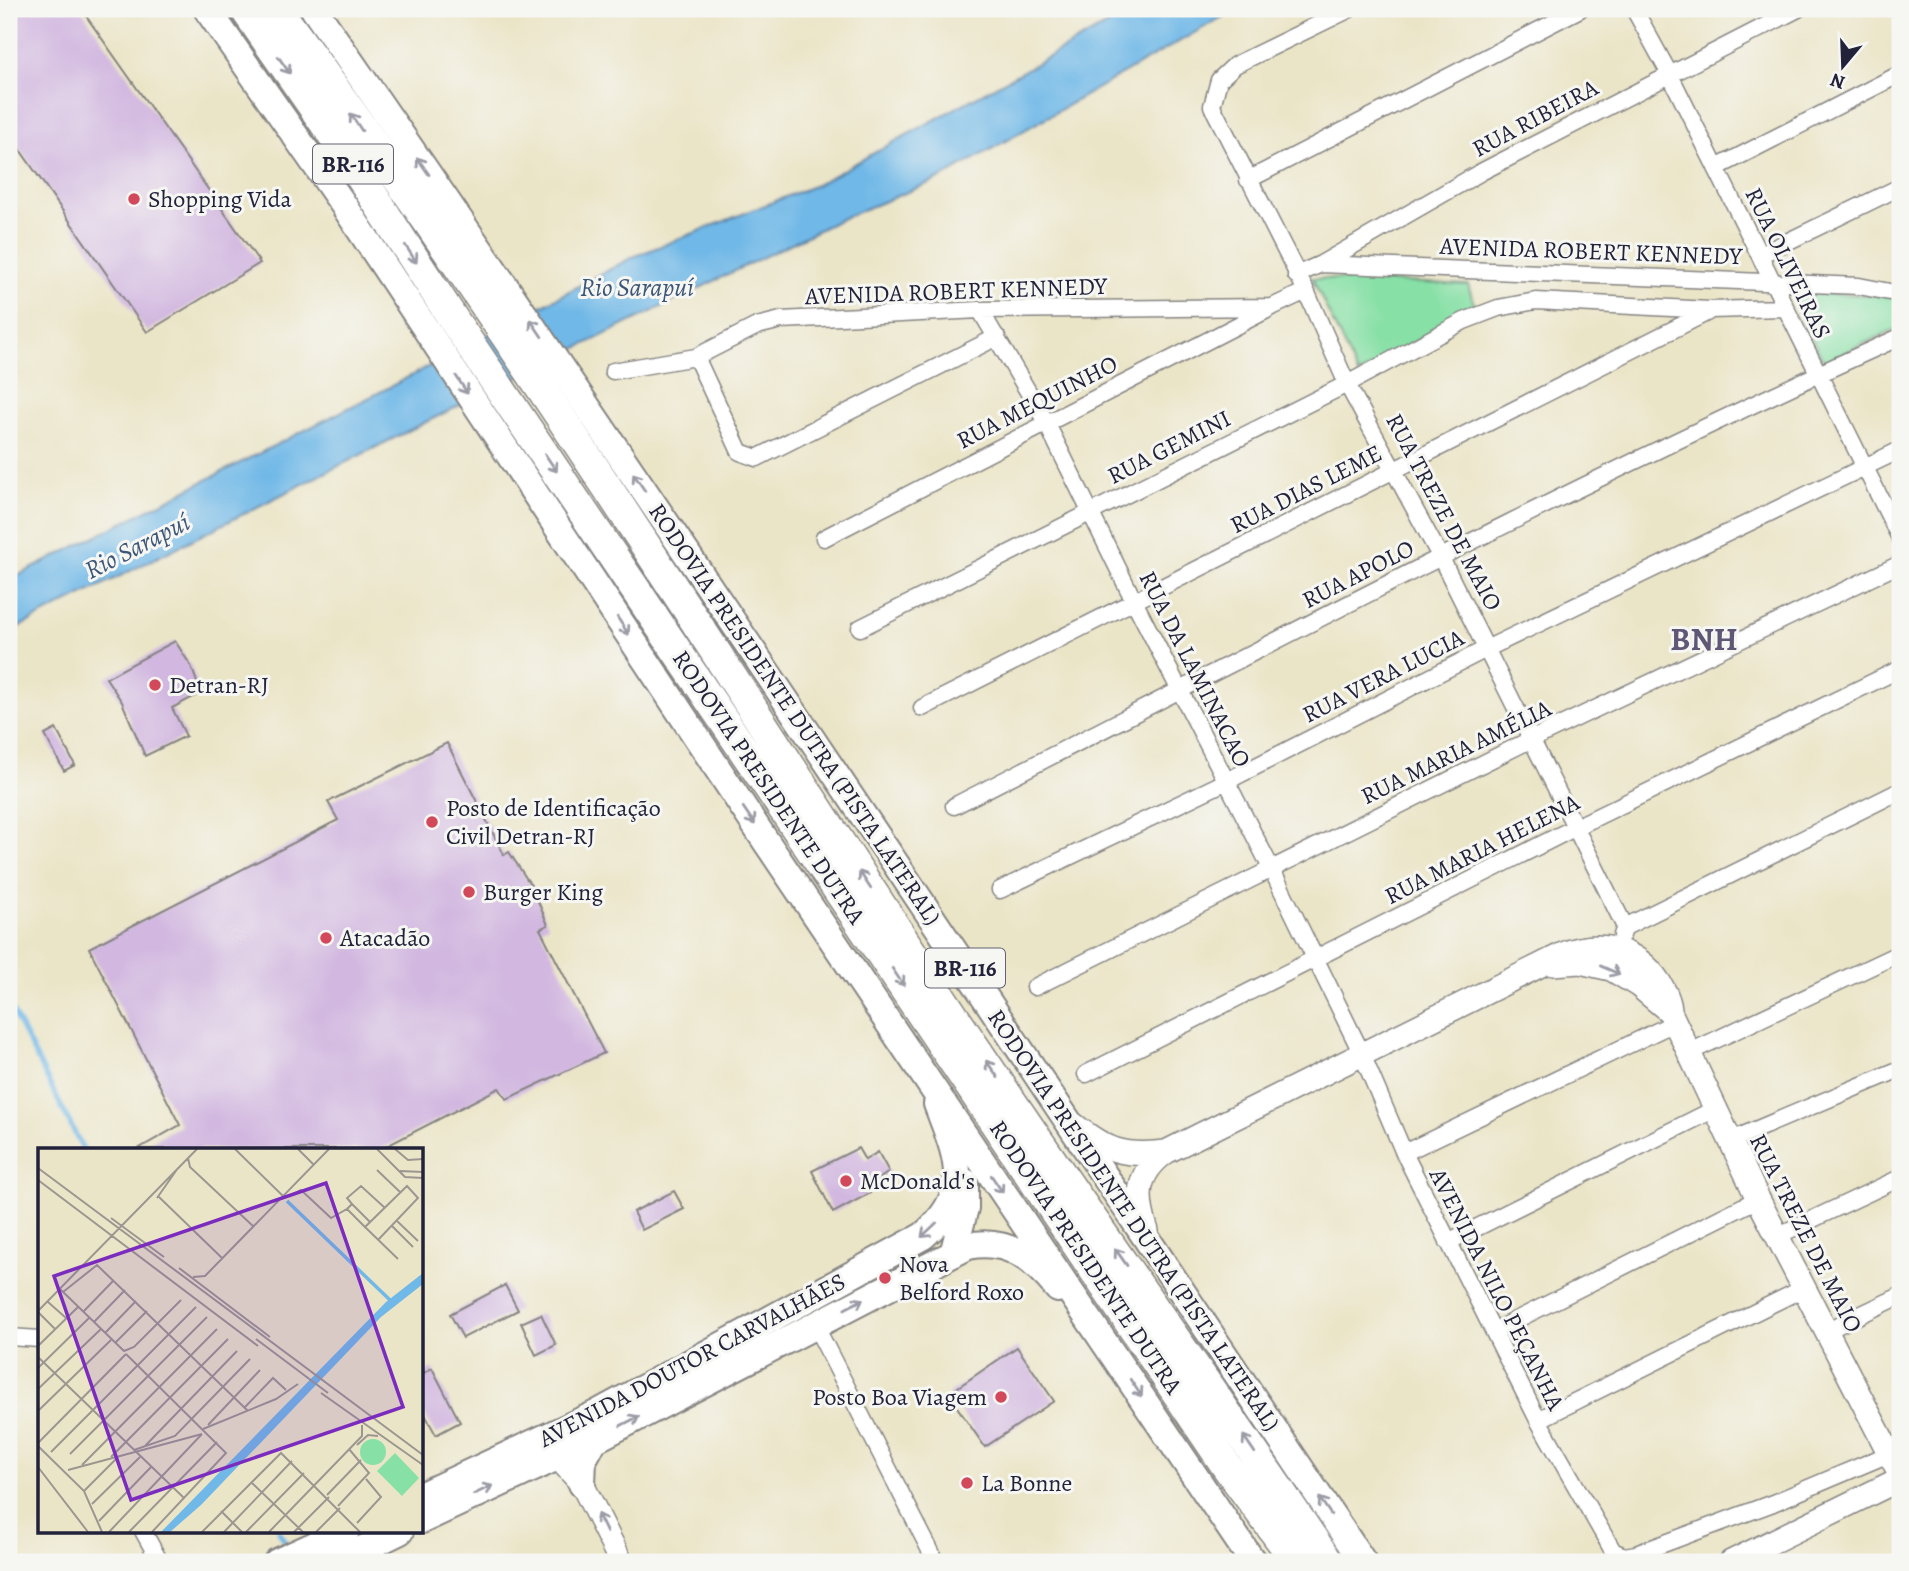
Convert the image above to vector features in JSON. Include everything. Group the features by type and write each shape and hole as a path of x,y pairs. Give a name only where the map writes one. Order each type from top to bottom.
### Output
{"highway":[{"name":"RODOVIA PRESIDENTE DUTRA","path":"246,9 342,148 444,331 513,407 1212,1444 1297,1562"},
{"name":"RODOVIA PRESIDENTE DUTRA","path":"277,9 539,385 753,706 932,983 1328,1562"}],"main road":[{"name":"BR-116","path":"207,9 289,124 444,331 492,429 931,1087 1253,1562"},
{"name":"RODOVIA PRESIDENTE DUTRA (PISTA LATERAL)","path":"314,9 567,373 1363,1562"},
{"path":"1152,1247 1139,1206 1139,1186 1147,1169 1166,1152 1543,963 1580,947 1621,938"},
{"name":"RUA TREZE DE MAIO","path":"1621,938 1630,954 1648,968 1666,994 1673,1017 1729,1141 1897,1469"},
{"name":"RUA TREZE DE MAIO","path":"1543,963 1580,962 1611,970 1639,986 1673,1017"},
{"path":"931,1087 964,1180 967,1200 954,1254"},
{"path":"1067,1119 1102,1146 1121,1154 1166,1152"},
{"name":"AVENIDA DOUTOR CARVALHÃES","path":"424,1494 549,1448 598,1413 923,1236 949,1205 959,1171"},
{"path":"424,1519 549,1448 594,1440 954,1254 981,1244 1018,1251 1041,1267 1097,1332"},
{"path":"582,1484 583,1460 594,1440"},
{"path":"549,1448 582,1484 621,1562"},
{"path":"1731,1562 1897,1469"},
{"path":"277,1562 344,1532"},
{"path":"337,1562 398,1532"}],"street":[{"name":"RUA TREZE DE MAIO","path":"1350,9 1235,65 1220,80 1213,93 1212,106 1306,291 1347,384 1441,558 1576,827 1621,938"},
{"path":"1248,180 1580,9"},
{"name":"RUA OLIVEIRAS","path":"1634,9 1900,538"},
{"name":"RUA RIBEIRA","path":"1296,275 1321,264 1481,172 1798,9"},
{"path":"1716,168 1900,74"},
{"path":"1760,255 1900,187"},
{"name":"AVENIDA ROBERT KENNEDY","path":"1321,264 1859,286 1900,294"},
{"name":"AVENIDA ROBERT KENNEDY","path":"613,371 696,357 757,326 781,320 980,310 1272,307 1306,291"},
{"name":"RUA GEMINI","path":"860,628 1347,384 1464,321 1498,308 1536,302 1710,310"},
{"name":"RUA MEQUINHO","path":"824,538 1272,307"},
{"path":"1710,310 1783,307"},
{"name":"RUA DA LAMINACAO","path":"980,310 1046,422 1361,1052"},
{"name":"RUA DIAS LEME","path":"922,708 1710,310"},
{"path":"696,357 740,452 748,457 765,456 997,337"},
{"name":"RUA APOLO","path":"954,806 1441,558 1816,374 1900,337"},
{"name":"RUA VERA LUCIA","path":"1000,890 1227,781 1486,649 1900,450"},
{"name":"RUA MARIA AMÉLIA","path":"1035,987 1530,740 1900,564"},
{"name":"RUA MARIA HELENA","path":"1086,1074 1576,827 1900,669"},
{"path":"1621,938 1900,791"},
{"path":"1690,1052 1900,953"},
{"path":"1404,1153 1673,1017"},
{"name":"AVENIDA NILO PEÇANHA","path":"1361,1052 1404,1153 1538,1420 1613,1550 1624,1556 1636,1554 1773,1503 1897,1469"},
{"path":"1729,1141 1900,1069"},
{"path":"1448,1242 1715,1109"},
{"path":"1779,1235 1900,1178"},
{"path":"1494,1331 1758,1199"},
{"path":"1538,1420 1804,1288"},
{"path":"1826,1331 1900,1296"},
{"path":"815,1325 936,1562"},
{"path":"9,1337 38,1339"},
{"path":"144,1532 159,1561"}],"green space":[{"path":"1312,278 1468,285 1475,307 1358,375"},
{"path":"1795,293 1899,296 1900,327 1824,362 1797,310"}],"water":[{"name":"Rio Sarapuí","path":"1136,9 1236,9 939,179 841,219 418,426 9,632 9,580 388,388 633,257 816,185"}],"building":[{"name":"Shopping Vida","path":"9,9 81,9 260,263 147,332 9,134"},
{"name":"Detran-RJ","path":"175,641 191,666 201,693 172,708 186,736 145,756 122,702 106,678"},
{"path":"56,729 75,765 64,771 45,735"},
{"name":"Atacadão","path":"447,743 504,855 509,852 532,887 548,925 540,929 604,1053 507,1099 499,1088 383,1148 140,1148 180,1125 89,948 338,820 328,802"},
{"name":"McDonald's","path":"858,1148 865,1160 878,1152 889,1172 867,1187 870,1193 833,1213 812,1171"},
{"path":"674,1191 684,1209 642,1230 633,1212"},
{"path":"505,1285 518,1310 463,1338 450,1314"},
{"path":"541,1314 556,1345 536,1355 521,1323"},
{"name":"Posto Boa Viagem","path":"1017,1347 1054,1401 985,1447 948,1394"},
{"path":"432,1368 460,1422 436,1435 424,1413 424,1373"}],"waterway":[{"path":"9,1004 82,1148"},
{"path":"280,1532 284,1540"}],"place":[{"name":"Shopping Vida","path":"134,199"},
{"name":"Detran-RJ","path":"155,685"},
{"name":"Posto de Identificação Civil Detran-RJ","path":"432,822"},
{"name":"Burger King","path":"469,892"},
{"name":"Atacadão","path":"326,938"},
{"name":"McDonald's","path":"846,1181"},
{"name":"Nova Belford Roxo","path":"885,1278"},
{"name":"Posto Boa Viagem","path":"1001,1397"},
{"name":"La Bonne","path":"967,1483"}],"district":[{"name":"BNH","path":"1704,639"}]}
